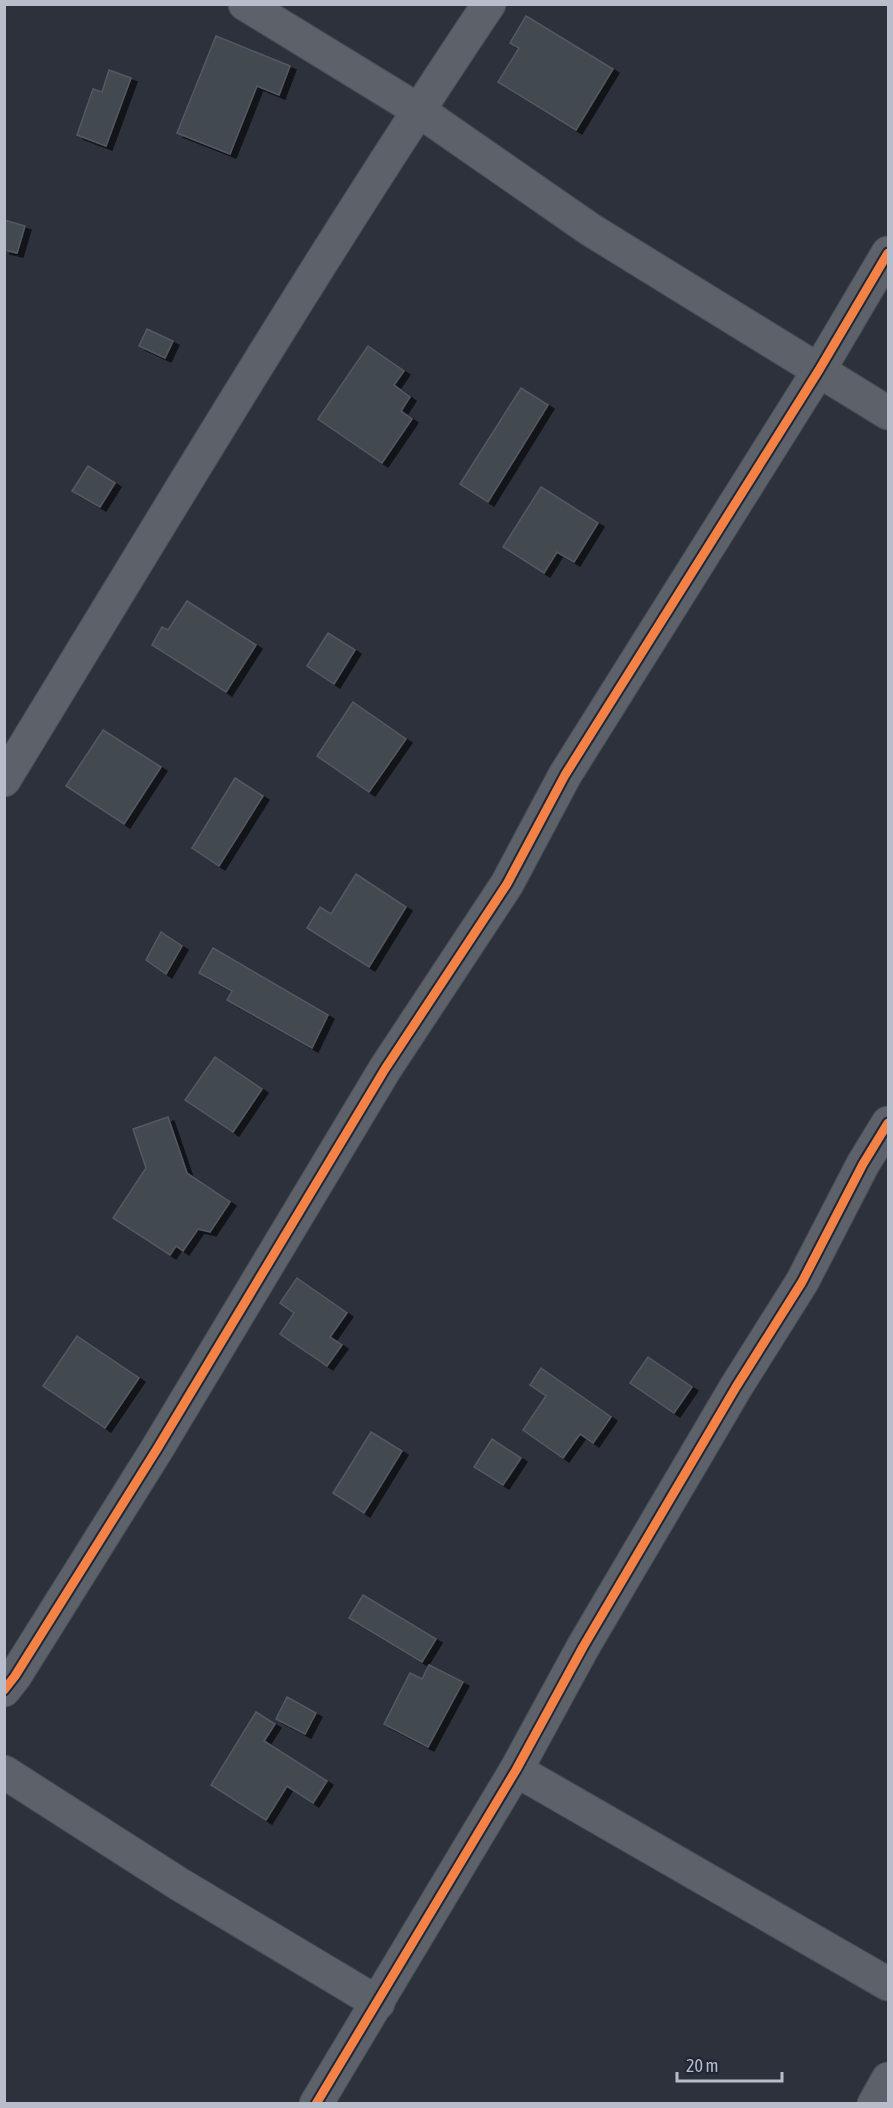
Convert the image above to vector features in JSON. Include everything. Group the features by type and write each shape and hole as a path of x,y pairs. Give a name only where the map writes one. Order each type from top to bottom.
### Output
{"street":[{"path":"245,4 418,110 591,230 888,413"},
{"path":"4,780 195,466 418,110 489,4"},
{"path":"4,1690 158,1449 384,1069 507,884 565,775 819,370 888,253"},
{"path":"316,2103 516,1770 583,1647 736,1387 802,1282 863,1164 888,1123"},
{"path":"516,1770 888,1984"},
{"path":"4,1772 179,1884 378,2003"},
{"path":"874,2103 888,2079"}],"building":[{"path":"526,16 613,69 576,130 498,82 519,48 510,43"},
{"path":"216,36 290,66 279,95 257,86 230,154 177,133"},
{"path":"109,70 131,78 106,146 77,135 93,89 102,92"},
{"path":"4,220 25,226 17,253 4,250"},
{"path":"147,329 173,341 165,358 139,346"},
{"path":"368,346 404,371 394,385 410,397 401,411 412,419 382,463 318,419"},
{"path":"521,388 548,405 488,502 460,484"},
{"path":"88,466 115,483 100,507 72,491"},
{"path":"541,487 598,523 574,562 557,552 544,573 503,547"},
{"path":"187,601 256,645 226,692 152,645 162,627 168,630"},
{"path":"328,633 355,650 334,684 307,666"},
{"path":"353,702 406,739 369,792 317,756"},
{"path":"103,730 161,767 124,824 66,786"},
{"path":"235,778 263,796 219,866 192,848"},
{"path":"356,874 406,907 369,967 307,928 320,907 331,914"},
{"path":"161,932 182,946 166,974 146,960"},
{"path":"213,948 328,1015 312,1048 227,1000 232,991 199,973"},
{"path":"215,1057 262,1089 233,1132 185,1100"},
{"path":"168,1117 187,1173 230,1202 210,1232 198,1229 183,1251 176,1246 170,1255 113,1218 146,1168 133,1129"},
{"path":"297,1278 347,1313 330,1337 342,1345 327,1366 280,1334 294,1313 280,1303"},
{"path":"77,1336 139,1378 105,1428 43,1386"},
{"path":"648,1357 692,1387 674,1413 630,1383"},
{"path":"541,1368 611,1417 593,1443 580,1434 563,1458 523,1430 546,1396 530,1385"},
{"path":"371,1432 402,1451 364,1513 333,1493"},
{"path":"492,1439 521,1458 503,1485 474,1467"},
{"path":"363,1595 436,1639 422,1662 349,1618"},
{"path":"429,1665 463,1682 428,1747 384,1724 410,1673 422,1679"},
{"path":"287,1697 316,1713 305,1734 276,1719"},
{"path":"256,1712 275,1724 264,1741 327,1781 313,1803 287,1786 266,1820 211,1785"}],"cycle path":[{"path":"4,1690 157,1449 385,1069 507,884 565,775 819,370 888,253"},
{"path":"316,2104 516,1770 583,1647 736,1387 802,1282 863,1164 888,1123"}]}
